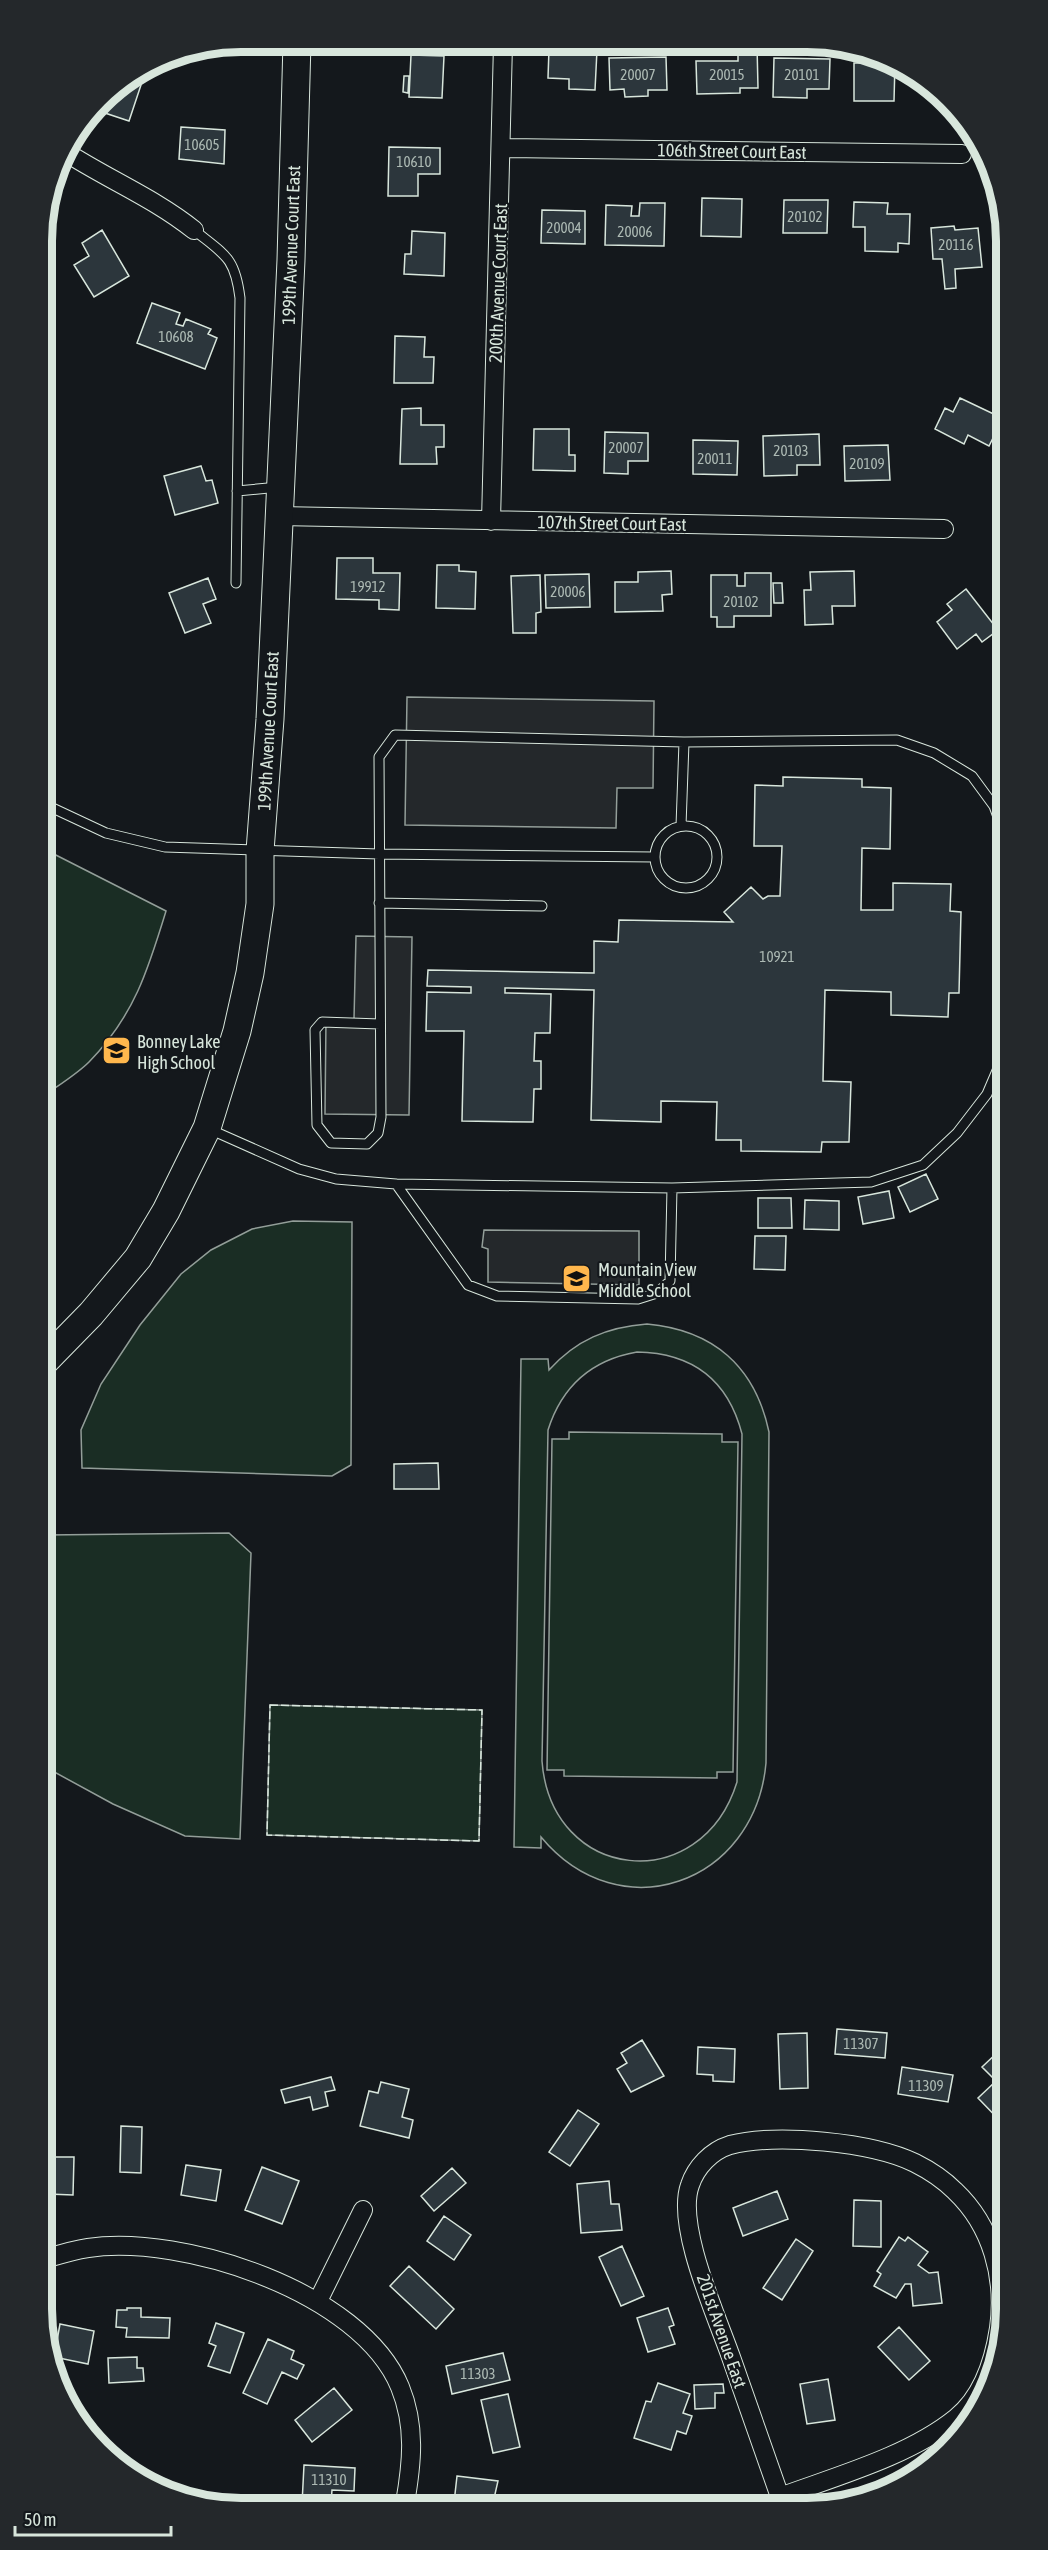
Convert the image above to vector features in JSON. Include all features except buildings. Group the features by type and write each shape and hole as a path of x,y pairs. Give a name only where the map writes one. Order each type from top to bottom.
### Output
{"main road":[{"name":"199th Avenue Court East","path":"53,1353 91,1314 138,1258 166,1211 207,1128 237,1031 250,973 260,904 260,851 270,719 291,260 297,53"}],"street":[{"name":"200th Avenue Court East","path":"491,521 503,53"},
{"name":"106th Street Court East","path":"502,148 962,154"},
{"path":"73,157 89,168 168,209 194,230"},
{"name":"107th Street Court East","path":"279,516 944,529"},
{"name":"201st Avenue East","path":"781,2498 691,2240 687,2198 690,2185 705,2160 730,2145 766,2141 859,2145 888,2154 914,2163 953,2189 978,2219 995,2258"},
{"path":"318,2301 363,2210"},
{"path":"53,2256 74,2250 109,2246 148,2248 189,2255 252,2271 318,2301 341,2317 376,2349 400,2385 412,2433 412,2460 406,2498"},
{"name":"201st Avenue East","path":"783,2498 923,2440 956,2418 970,2403"}],"lane":[{"path":"194,230 224,255 237,271 240,298 236,583"},
{"path":"237,491 280,487"},
{"path":"380,1024 322,1022 315,1030 317,1125 331,1143 367,1144 378,1133 381,1117 379,757 395,735 684,742 897,740 934,753 972,776 996,811"},
{"path":"681,826 684,742"},
{"path":"53,808 106,833 165,847 379,854 654,857"},
{"path":"681,826 695,827 711,839 717,857 711,875 695,887 676,887 660,875 654,857 660,839 667,832 681,826"},
{"path":"380,903 542,906"},
{"path":"207,1128 299,1169 336,1179 396,1184 672,1188 871,1182 923,1165 957,1133 987,1094 996,1074"},
{"path":"396,1184 468,1285 497,1296 626,1299 638,1299 657,1293 670,1281 672,1188"}],"green space":[{"path":"53,854 166,911 146,973 128,1010 104,1045 73,1075 53,1089"},
{"path":"293,1221 352,1222 351,1465 332,1476 82,1468 81,1430 101,1384 140,1325 181,1274 211,1250 252,1229"},
{"path":"647,1324 671,1328 711,1343 742,1370 753,1388 769,1432 766,1763 756,1805 737,1839 711,1865 679,1881 644,1887 608,1883 573,1866 541,1837 541,1848 514,1847 521,1359 548,1359 549,1370 581,1343 606,1332","holes":["637,1352 657,1354 691,1364 705,1373 728,1399 742,1434 737,1782 719,1819 693,1845 662,1858 629,1860 598,1851 571,1832 551,1801 542,1761 548,1430 561,1400 570,1388 592,1369 606,1361"]},
{"path":"569,1432 722,1434 722,1442 738,1442 733,1772 717,1772 717,1778 564,1776 564,1770 547,1770 552,1439 569,1439"},
{"path":"229,1533 251,1553 240,1839 185,1836 113,1804 53,1771 53,1535"},
{"path":"270,1705 482,1710 479,1841 267,1835"}],"shaded area":[{"path":"407,697 654,701 653,788 617,788 616,828 405,825"},
{"path":"356,936 412,937 409,1115 325,1114 326,1019 354,1019"},
{"path":"484,1230 639,1231 639,1285 488,1282 488,1249 482,1247"}],"fence":[{"path":"270,1705 482,1710 479,1841 267,1835 270,1705"}],"place":[{"name":"Bonney Lake High School","path":"116,1051"},
{"name":"Mountain View Middle School","path":"577,1279"}]}
